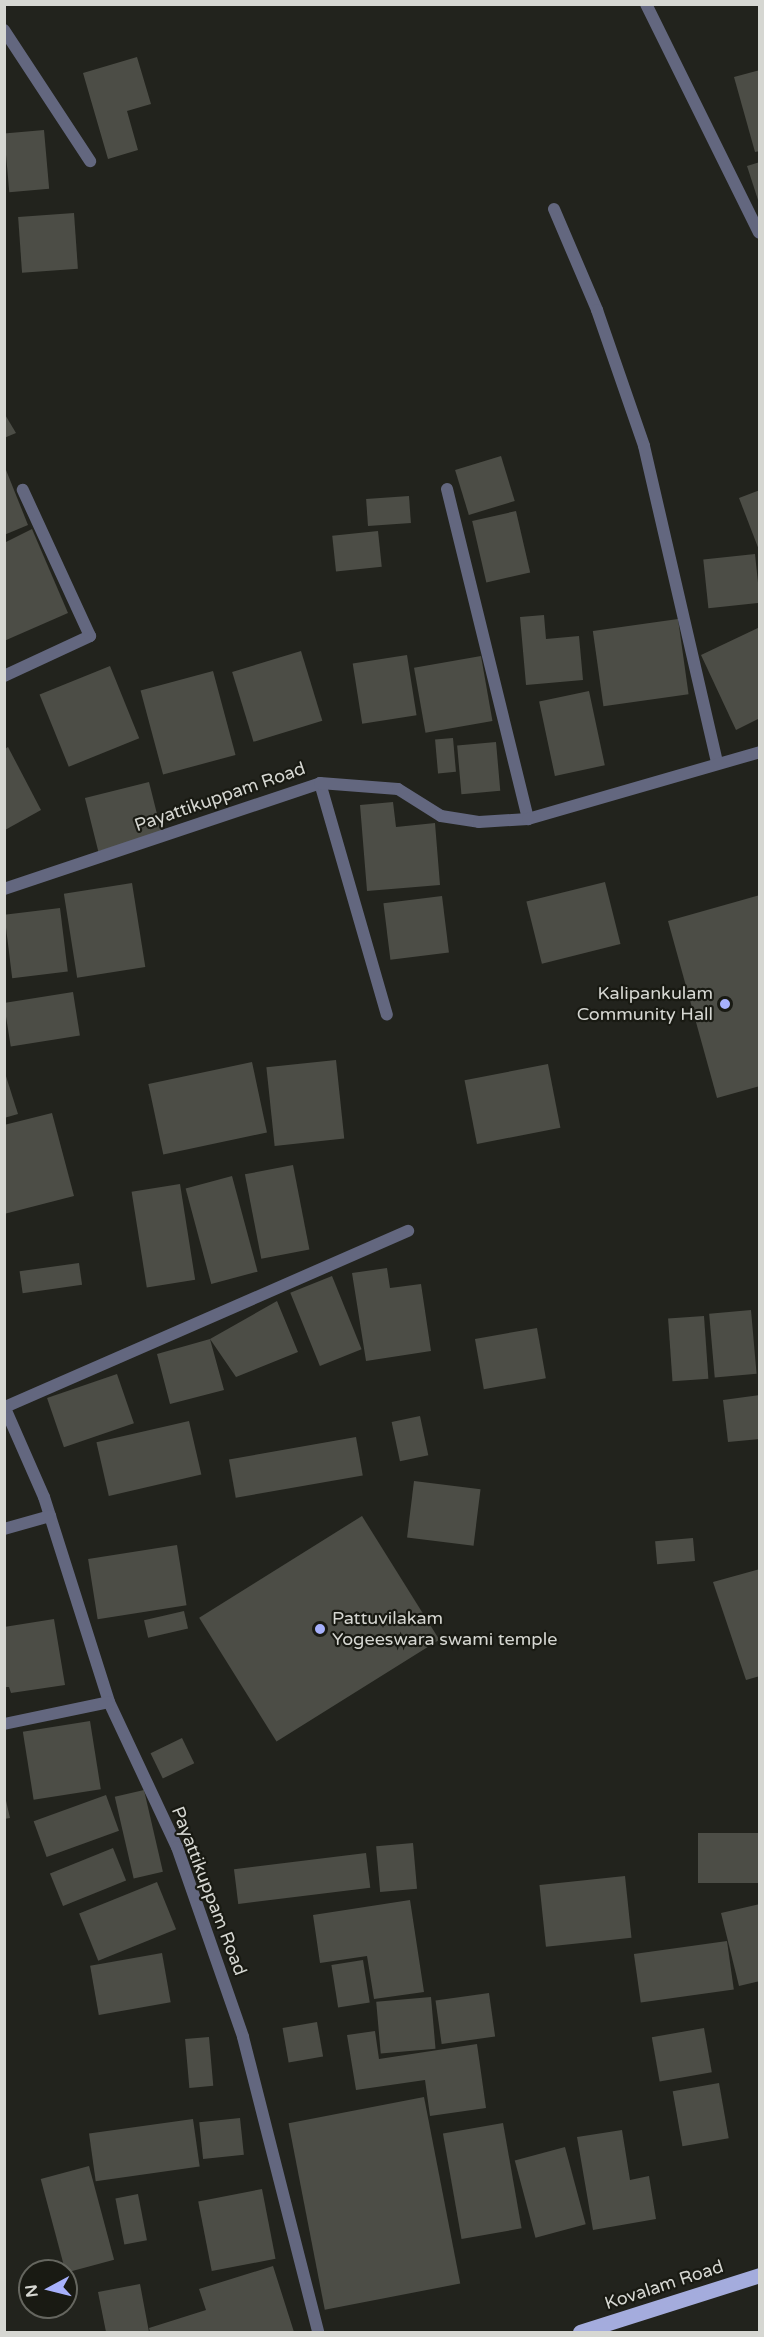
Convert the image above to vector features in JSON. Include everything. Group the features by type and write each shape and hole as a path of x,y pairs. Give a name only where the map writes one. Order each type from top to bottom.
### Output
{"main road":[{"name":"Kovalam Road","path":"580,2332 759,2275"}],"street":[{"path":"646,4 759,233"},
{"path":"4,30 90,161"},
{"path":"554,209 597,310 644,446 717,762"},
{"path":"4,676 90,636 23,489"},
{"path":"447,489 528,819"},
{"name":"Payattikuppam Road","path":"4,889 320,783 398,789 450,817 479,822 528,819 717,762 759,752"},
{"path":"320,783 387,1015"},
{"path":"5,1407 408,1231"},
{"name":"Payattikuppam Road","path":"5,1407 50,1516 109,1702 177,1847 243,2037 318,2332"},
{"path":"4,1529 50,1516"},
{"path":"4,1724 109,1702"}],"building":[{"path":"137,57 151,104 127,111 138,150 108,159 83,73"},
{"path":"760,70 760,151 755,152 734,77"},
{"path":"44,130 49,189 9,192 4,133"},
{"path":"760,162 760,203 759,203 747,166"},
{"path":"74,213 78,269 22,273 18,217"},
{"path":"4,413 16,433 4,438"},
{"path":"501,456 515,501 469,515 455,470"},
{"path":"4,465 28,525 4,535"},
{"path":"760,490 760,550 759,550 739,498"},
{"path":"409,496 411,523 368,526 366,499"},
{"path":"516,511 530,572 486,583 472,521"},
{"path":"32,529 68,613 4,641 4,543"},
{"path":"378,531 382,567 336,572 332,536"},
{"path":"755,554 760,603 708,608 703,559"},
{"path":"544,615 546,639 579,636 583,680 526,685 520,617"},
{"path":"678,619 689,694 603,706 593,631"},
{"path":"760,627 760,718 736,730 701,655"},
{"path":"301,651 322,721 253,742 232,672"},
{"path":"407,655 417,715 362,724 353,664"},
{"path":"481,656 492,721 425,733 414,668"},
{"path":"110,666 139,738 69,767 40,694"},
{"path":"213,671 236,755 163,774 141,690"},
{"path":"589,691 605,765 555,776 539,702"},
{"path":"453,738 456,772 438,773 435,740"},
{"path":"496,742 500,791 461,794 457,745"},
{"path":"8,747 41,810 5,830 5,749"},
{"path":"149,782 162,835 98,851 85,798"},
{"path":"393,802 396,827 435,823 440,885 367,891 360,805"},
{"path":"605,882 620,944 542,964 526,902"},
{"path":"132,883 145,967 77,978 64,894"},
{"name":"Kalipankulam Community Hall","path":"760,895 760,1086 717,1098 668,921"},
{"path":"442,896 449,953 390,960 383,903"},
{"path":"60,908 68,972 12,978 4,915"},
{"path":"73,992 80,1035 11,1046 4,1003"},
{"path":"336,1060 344,1139 275,1146 266,1067"},
{"path":"252,1062 267,1132 163,1154 148,1084"},
{"path":"548,1064 560,1128 477,1144 465,1080"},
{"path":"4,1070 18,1114 4,1118"},
{"path":"52,1113 74,1196 4,1214 4,1125"},
{"path":"293,1165 309,1249 261,1259 245,1174"},
{"path":"232,1176 258,1272 211,1284 186,1188"},
{"path":"180,1184 195,1280 147,1287 132,1192"},
{"path":"79,1263 82,1285 23,1293 20,1271"},
{"path":"387,1268 390,1288 421,1284 431,1351 366,1361 352,1273"},
{"path":"332,1276 362,1349 320,1366 290,1293"},
{"path":"277,1301 298,1352 236,1377 210,1339"},
{"path":"751,1310 757,1374 715,1377 709,1314"},
{"path":"704,1316 708,1379 672,1381 668,1319"},
{"path":"537,1328 546,1378 484,1389 475,1339"},
{"path":"210,1339 224,1390 170,1404 157,1354"},
{"path":"117,1374 134,1423 64,1447 47,1398"},
{"path":"760,1395 760,1439 728,1442 723,1400"},
{"path":"420,1416 428,1455 400,1461 392,1422"},
{"path":"189,1421 201,1475 109,1496 96,1442"},
{"path":"356,1437 363,1475 236,1498 229,1459"},
{"path":"414,1481 481,1489 474,1546 407,1538"},
{"name":"Pattuvilakam Yogeeswara swami temple","path":"362,1516 439,1640 277,1742 199,1618"},
{"path":"693,1538 695,1561 657,1564 655,1541"},
{"path":"177,1545 187,1605 98,1619 88,1559"},
{"path":"760,1569 760,1676 746,1680 713,1582"},
{"path":"184,1611 188,1629 148,1638 144,1620"},
{"path":"54,1619 65,1685 11,1693 9,1687 4,1687 4,1627"},
{"path":"90,1721 101,1789 34,1800 23,1732"},
{"path":"182,1738 194,1763 163,1779 151,1753"},
{"path":"144,1790 163,1872 134,1879 115,1797"},
{"path":"4,1792 10,1818 4,1819"},
{"path":"106,1795 119,1831 47,1857 34,1821"},
{"path":"698,1833 760,1833 760,1883 698,1883"},
{"path":"413,1843 417,1889 380,1892 376,1846"},
{"path":"113,1848 126,1880 63,1906 50,1873"},
{"path":"366,1853 370,1888 238,1904 234,1869"},
{"path":"625,1876 631,1938 546,1947 539,1885"},
{"path":"157,1882 176,1929 98,1961 79,1913"},
{"path":"410,1900 424,1992 374,1999 367,1956 320,1963 313,1915"},
{"path":"760,1904 760,1981 739,1986 721,1913"},
{"path":"727,1941 734,1990 641,2003 634,1954"},
{"path":"162,1953 171,2002 99,2015 90,1966"},
{"path":"363,1960 370,2002 338,2007 331,1965"},
{"path":"489,1993 495,2037 442,2044 436,2001"},
{"path":"431,1997 436,2049 381,2054 376,2002"},
{"path":"317,2022 323,2056 289,2063 283,2028"},
{"path":"704,2028 712,2072 660,2082 652,2037"},
{"path":"375,2031 379,2059 477,2044 486,2108 430,2116 425,2080 356,2090 347,2035"},
{"path":"209,2037 213,2086 189,2088 185,2039"},
{"path":"719,2083 729,2138 682,2146 673,2091"},
{"path":"424,2097 460,2284 325,2310 289,2123"},
{"path":"240,2118 244,2155 203,2159 199,2122"},
{"path":"193,2119 200,2167 96,2181 89,2134"},
{"path":"503,2123 522,2228 462,2239 443,2134"},
{"path":"622,2130 630,2180 649,2176 656,2219 593,2230 577,2137"},
{"path":"565,2147 586,2224 535,2238 515,2160"},
{"path":"89,2166 114,2260 78,2269 78,2259 62,2259 41,2179"},
{"path":"262,2189 276,2259 212,2271 198,2201"},
{"path":"138,2194 147,2240 124,2245 115,2198"},
{"path":"273,2266 294,2332 150,2332 149,2328 206,2310 199,2289"},
{"path":"140,2284 149,2332 106,2332 98,2292"}],"place":[{"name":"Kalipankulam Community Hall","path":"725,1004"},
{"name":"Pattuvilakam Yogeeswara swami temple","path":"320,1629"}]}
